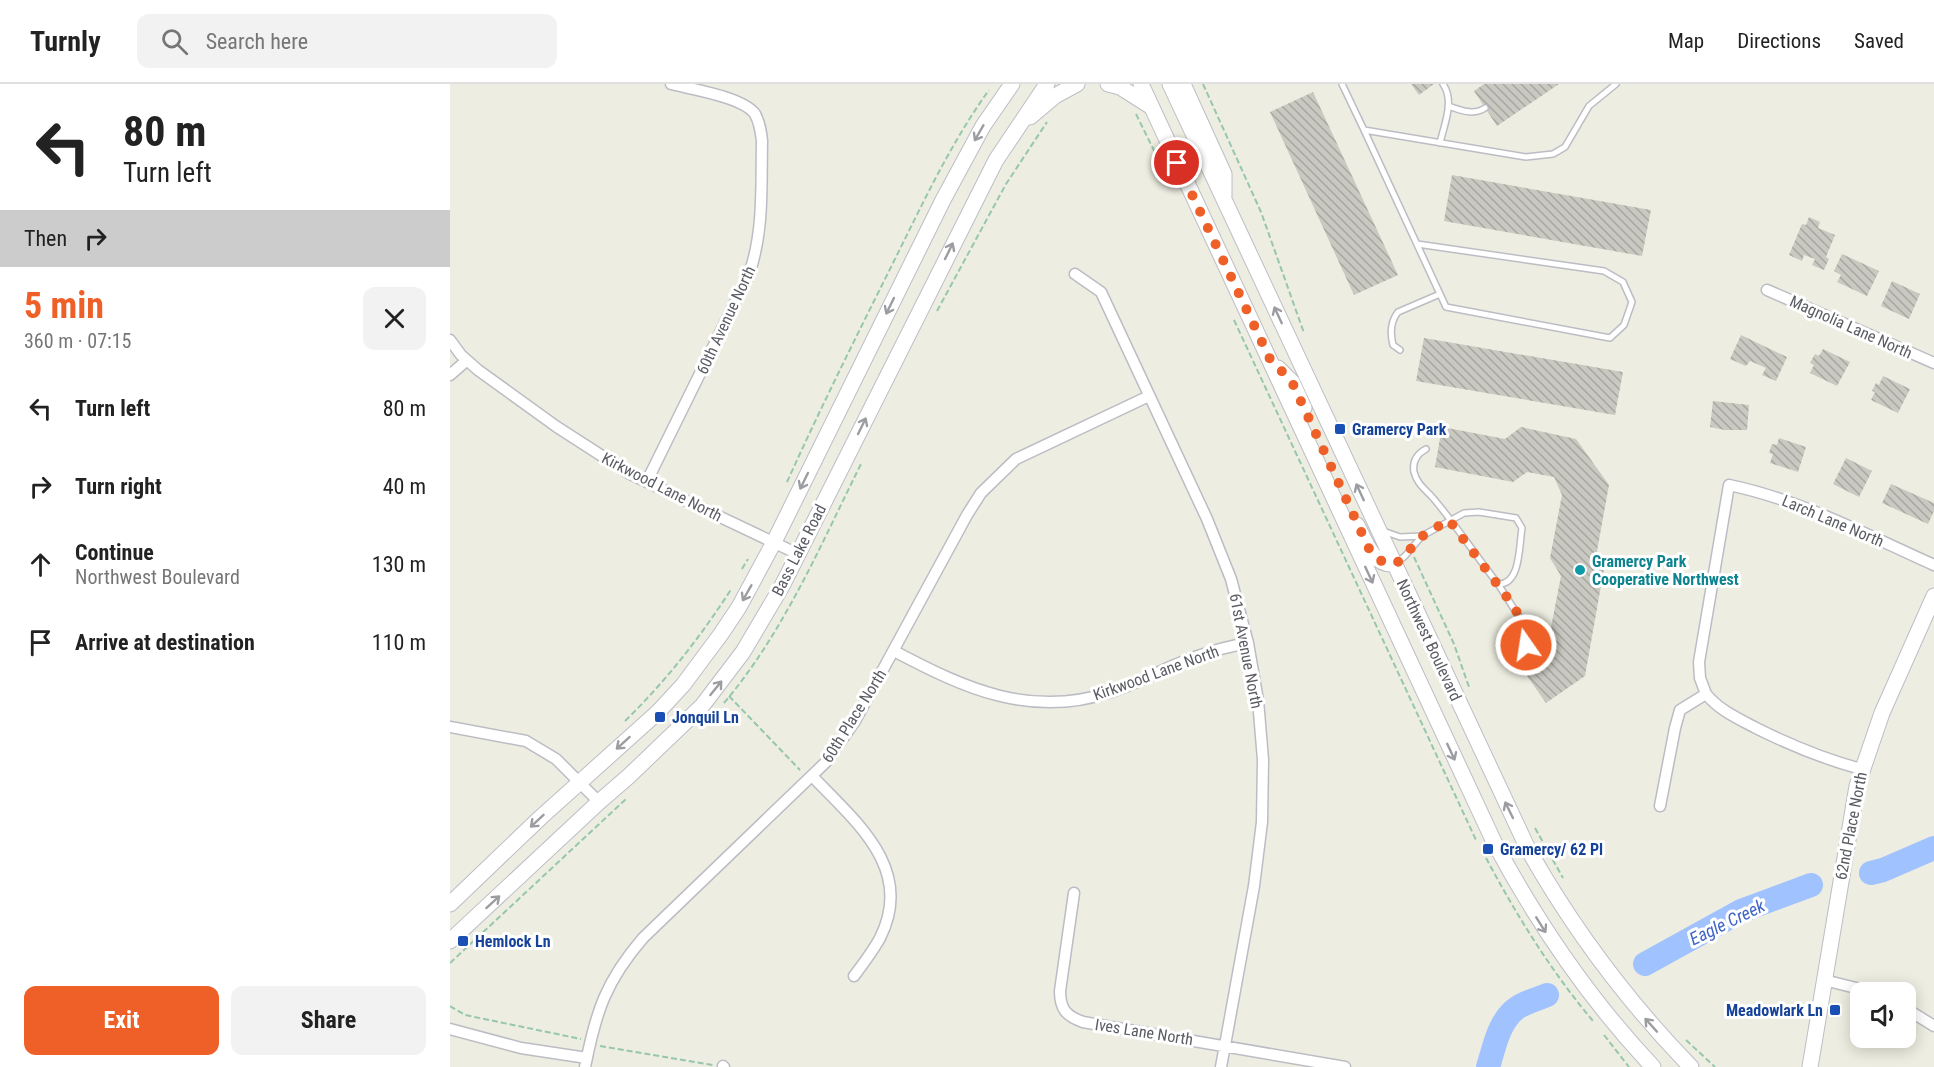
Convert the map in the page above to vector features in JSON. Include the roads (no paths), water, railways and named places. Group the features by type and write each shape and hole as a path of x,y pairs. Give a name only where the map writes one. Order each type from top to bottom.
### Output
{"main road":[{"name":"Bass Lake Road","path":"450,904 658,712 705,657 739,608 943,200 983,126 1012,84"},
{"name":"Bass Lake Road","path":"450,941 658,749 702,706 724,679 764,619 996,160 1047,84"},
{"path":"1014,131 1055,96 1077,84"},
{"path":"1108,84 1120,87 1151,106"},
{"name":"Northwest Boulevard","path":"1141,84 1459,769 1514,881 1578,979 1653,1067"},
{"name":"Northwest Boulevard","path":"1170,84 1528,849 1566,913 1609,973 1691,1067"},
{"path":"1183,84 1224,174 1225,202"},
{"path":"1270,359 1292,382 1371,553 1382,563 1394,564"},
{"name":"62nd Place North","path":"1810,1067 1849,825 1861,769 1882,713 1934,597"}],"street":[{"name":"60th Avenue North","path":"647,481 741,290 756,253 760,226 762,141 761,127 754,113 745,105 732,100 671,84"},
{"name":"61st Avenue North","path":"1075,274 1101,292 1207,519 1231,579 1248,643 1258,700 1263,760 1262,822 1254,886 1221,1067"},
{"name":"Magnolia Lane North","path":"1767,290 1934,363"},
{"name":"Kirkwood Lane North","path":"450,340 466,361 590,449 630,474 798,554"},
{"path":"450,375 466,361"},
{"name":"60th Place North","path":"586,1063 601,1002 625,959 643,938 813,777 842,742 894,651 966,515 981,493 1016,459 1149,396"},
{"name":"Larch Lane North","path":"1706,694 1700,678 1699,662 1729,485 1758,491 1804,507 1934,565"},
{"name":"Kirkwood Lane North","path":"894,651 940,675 983,692 1005,698 1042,702 1074,701 1110,693 1194,657 1248,643"},
{"path":"1660,806 1680,710 1706,694 1722,710 1789,744 1814,755 1861,769"},
{"path":"450,727 526,741 556,759 599,802"},
{"path":"813,777 869,836 881,854 888,874 891,895 888,918 880,936 854,976"},
{"name":"Ives Lane North","path":"1074,893 1060,991 1060,1004 1071,1018 1083,1022 1345,1067"},
{"path":"1824,980 1850,986"},
{"path":"1916,1015 1934,1026"},
{"path":"450,1029 586,1063"}],"lane":[{"path":"1342,84 1446,307 1610,338 1624,325 1632,302 1623,282 1604,271 1417,244"},
{"path":"1440,143 1448,106 1448,95 1443,84"},
{"path":"1364,130 1526,157 1553,154 1565,147 1589,106 1616,84"},
{"path":"1448,106 1471,112 1478,112 1485,108"},
{"path":"1400,350 1393,345 1390,336 1393,318 1398,312 1440,294"},
{"path":"1426,449 1414,462 1414,473 1421,487 1432,497 1498,584 1527,629 1526,645"},
{"path":"1394,564 1405,556 1422,536 1464,513 1479,512 1516,518 1522,528 1515,574 1510,581 1498,584"},
{"path":"1376,526 1400,537 1422,536"}],"waterway":[{"name":"Eagle Creek","path":"1871,873 1934,848"},
{"name":"Eagle Creek","path":"1645,964 1741,911 1811,885"},
{"name":"Eagle Creek","path":"1488,1067 1501,1027 1511,1013 1524,1004 1547,995"}],"place":[{"name":"Gramercy Park","path":"1340,429"},
{"name":"Gramercy Park Cooperative Northwest","path":"1580,570"},
{"name":"Jonquil Ln","path":"660,717"},
{"name":"Gramercy/ 62 Pl","path":"1488,849"},
{"name":"Hemlock Ln","path":"463,941"},
{"name":"Meadowlark Ln","path":"1835,1010"}]}
